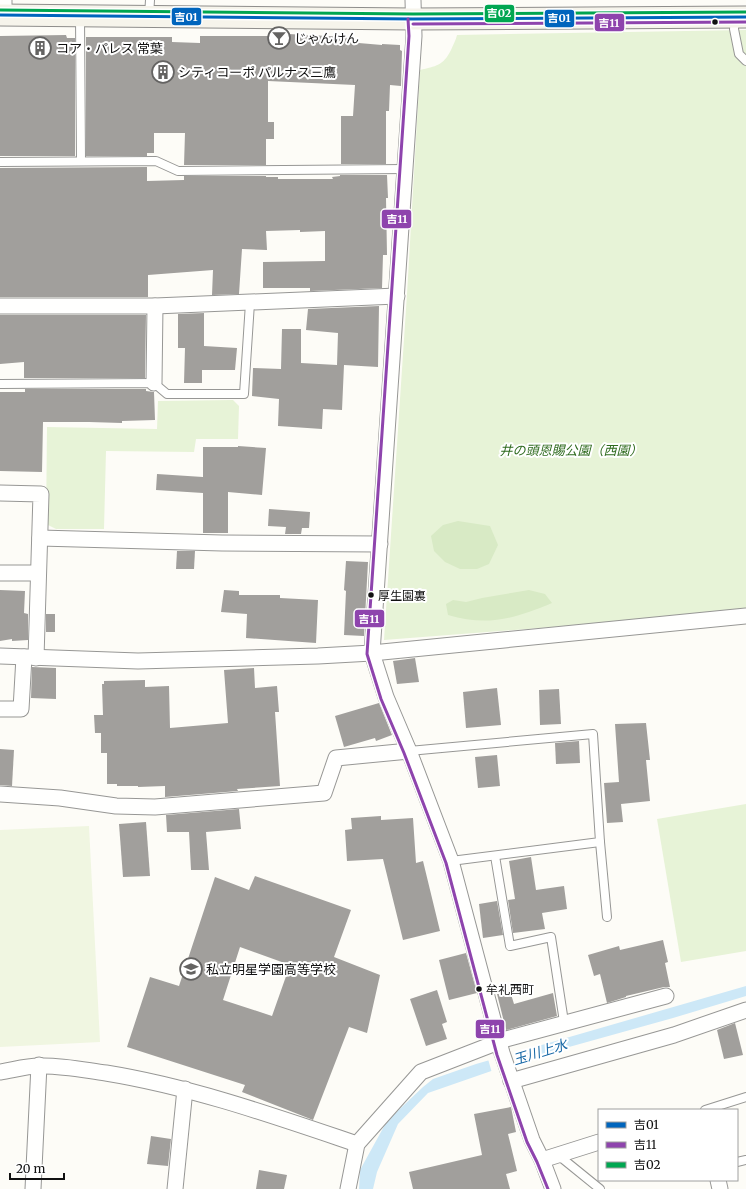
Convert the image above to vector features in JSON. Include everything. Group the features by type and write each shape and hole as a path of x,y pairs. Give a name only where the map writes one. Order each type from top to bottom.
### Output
{"main road":[{"path":"3,10 80,16 149,8 413,9 740,17"}],"street":[{"path":"413,9 414,36 372,653 386,697 409,751 451,862 509,1076 532,1140 548,1158 553,1189"},
{"path":"0,306 155,306 397,296"},
{"path":"154,383 155,306"},
{"path":"0,493 41,494 38,573 30,657 21,709 0,710"},
{"path":"40,538 222,543 380,544"},
{"path":"0,573 38,573"},
{"path":"0,656 138,661 318,656 372,653 746,616"},
{"path":"0,794 60,798 116,806 155,807 324,793 336,758 409,751"},
{"path":"348,1189 357,1144 421,1072 500,1047 564,1022 666,996"},
{"path":"509,1076 674,1035 746,1010"},
{"path":"0,1072 38,1066 83,1070 121,1076 185,1089 248,1107 357,1144"},
{"path":"33,1189 38,1066"},
{"path":"175,1189 185,1089"},
{"path":"548,1158 598,1142"}],"lane":[{"path":"80,16 81,161"},
{"path":"740,17 734,29 739,54 746,61"},
{"path":"0,162 156,161 178,171 405,169"},
{"path":"0,384 154,383 166,394 244,394 250,303"},
{"path":"409,751 593,734 600,842 607,918"},
{"path":"451,862 600,842"},
{"path":"495,856 510,946 551,937 564,1022"},
{"path":"708,1109 746,1097"},
{"path":"548,1158 563,1159 600,1189"}],"green space":[{"name":"井の頭恩賜公園（西園）","path":"746,30 746,612 384,640 420,70 435,66 442,62 451,50 457,35"},
{"path":"233,400 239,406 238,439 196,439 194,452 106,451 104,529 56,529 46,524 47,427 157,429 158,401"},
{"path":"458,521 490,526 498,545 489,564 477,569 460,569 445,562 434,551 431,536 443,525"},
{"path":"529,590 545,594 552,603 514,617 502,619 462,619 448,615 446,604 453,600 466,602"},
{"path":"746,804 746,951 681,962 657,819"},
{"path":"89,826 100,1042 0,1047 0,830"}],"water":[{"name":"玉川上水","path":"746,986 746,996 526,1059 428,1093 398,1124 377,1172 373,1189 359,1189 360,1170 387,1121 433,1079 476,1064"}],"pier":[{"path":"519,1050 523,1062 492,1073 488,1059"}],"building":[{"path":"269,33 347,37 347,42 400,45 400,50 402,51 401,86 390,85 389,111 386,111 386,164 341,164 341,116 353,116 355,85 268,81 268,122 274,122 274,139 266,139 266,165 184,165 185,133 154,133 154,153 147,153 147,156 86,156 86,37 172,37 172,42 200,43 200,36 269,36"},
{"path":"66,35 67,38 75,38 75,156 0,156 0,36"},
{"path":"147,167 147,181 184,180 184,176 266,176 278,177 278,179 333,179 332,177 340,175 387,175 387,255 383,255 382,288 310,291 310,288 263,288 263,262 325,261 325,231 300,232 300,230 266,231 267,250 242,249 239,294 212,295 213,270 148,275 148,297 0,297 0,168"},
{"path":"379,306 378,367 344,365 342,410 323,409 322,429 278,426 279,399 252,396 253,368 281,369 282,329 301,329 301,363 337,365 338,333 306,330 308,309"},
{"path":"204,313 204,346 237,348 235,370 202,370 202,383 184,383 185,348 178,348 178,314"},
{"path":"0,315 146,315 145,378 24,378 24,362 0,364"},
{"path":"25,389 146,389 146,391 154,392 155,420 122,421 122,423 43,422 42,472 0,471 0,392 25,392"},
{"path":"238,446 266,448 262,495 228,492 228,533 203,533 203,493 156,490 157,474 203,477 203,447"},
{"path":"269,509 310,512 309,528 302,528 301,534 285,534 286,527 268,526"},
{"path":"177,551 195,551 194,569 176,569"},
{"path":"346,561 368,562 364,636 344,635 346,591 344,590"},
{"path":"0,590 25,591 24,613 28,614 28,640 12,641 12,639 0,641"},
{"path":"224,590 239,591 239,595 280,595 280,598 318,600 316,643 246,638 247,614 221,612"},
{"path":"46,614 55,614 55,632 46,632"},
{"path":"415,658 419,682 397,684 393,661"},
{"path":"32,667 56,668 56,699 31,698"},
{"path":"254,668 255,688 277,686 279,712 275,712 280,786 165,797 165,786 138,787 107,784 107,753 101,753 101,733 95,733 94,715 103,715 102,684 104,684 104,681 145,680 145,687 169,686 170,728 228,723 224,670"},
{"path":"497,688 501,725 466,728 463,692"},
{"path":"559,689 561,724 540,725 539,690"},
{"path":"379,703 392,735 376,741 375,738 344,747 335,716"},
{"path":"646,723 650,760 646,760 650,801 621,804 623,822 607,823 604,783 619,782 615,724"},
{"path":"579,741 580,763 556,764 555,743"},
{"path":"0,749 14,750 12,786 0,785"},
{"path":"497,755 500,786 478,788 475,757"},
{"path":"239,809 241,829 206,832 209,870 191,870 189,832 167,832 166,815"},
{"path":"381,816 381,820 413,818 416,863 423,861 440,931 403,940 383,859 347,861 345,830 352,829 351,818"},
{"path":"146,822 150,876 123,877 119,824"},
{"path":"531,857 536,890 564,886 567,909 542,913 545,929 513,933 508,900 515,899 509,861"},
{"path":"255,876 351,910 334,957 380,975 367,1033 349,1027 313,1120 242,1092 245,1085 127,1047 150,977 179,986 215,877 249,890","holes":["240,947 290,965 272,1016 223,1000"]},
{"path":"497,901 503,935 483,938 479,904"},
{"path":"663,940 668,962 665,963 670,987 664,987 626,996 607,1003 600,974 594,976 588,955 619,946 620,950"},
{"path":"466,953 477,993 449,1000 439,960"},
{"path":"437,990 447,1022 442,1024 447,1039 426,1046 410,999"},
{"path":"510,991 514,1004 553,993 557,1016 506,1030 497,994"},
{"path":"735,1023 743,1055 724,1059 717,1030"},
{"path":"511,1107 516,1132 508,1134 517,1171 506,1174 510,1189 413,1189 409,1172 482,1155 474,1114"},
{"path":"151,1136 171,1139 168,1166 147,1164"},
{"path":"259,1170 287,1175 284,1189 256,1189"}],"transit line":[{"name":"吉02","path":"0,10 413,14 746,12"},
{"name":"吉01","path":"0,15 413,19 746,17"},
{"name":"吉11","path":"408,19 409,36 367,654 381,699 404,753 446,863 497,1055 527,1142 548,1189"},
{"name":"吉11","path":"413,24 746,22"}],"place":[{"name":"じゃんけん","path":"279,38"},
{"name":"コア・パレス 常葉","path":"40,48"},
{"name":"シティコーポ パルナス三鷹","path":"163,72"},
{"name":"厚生園裏","path":"371,595"},
{"name":"私立明星学園高等学校","path":"191,969"},
{"name":"牟礼西町","path":"479,989"}]}
